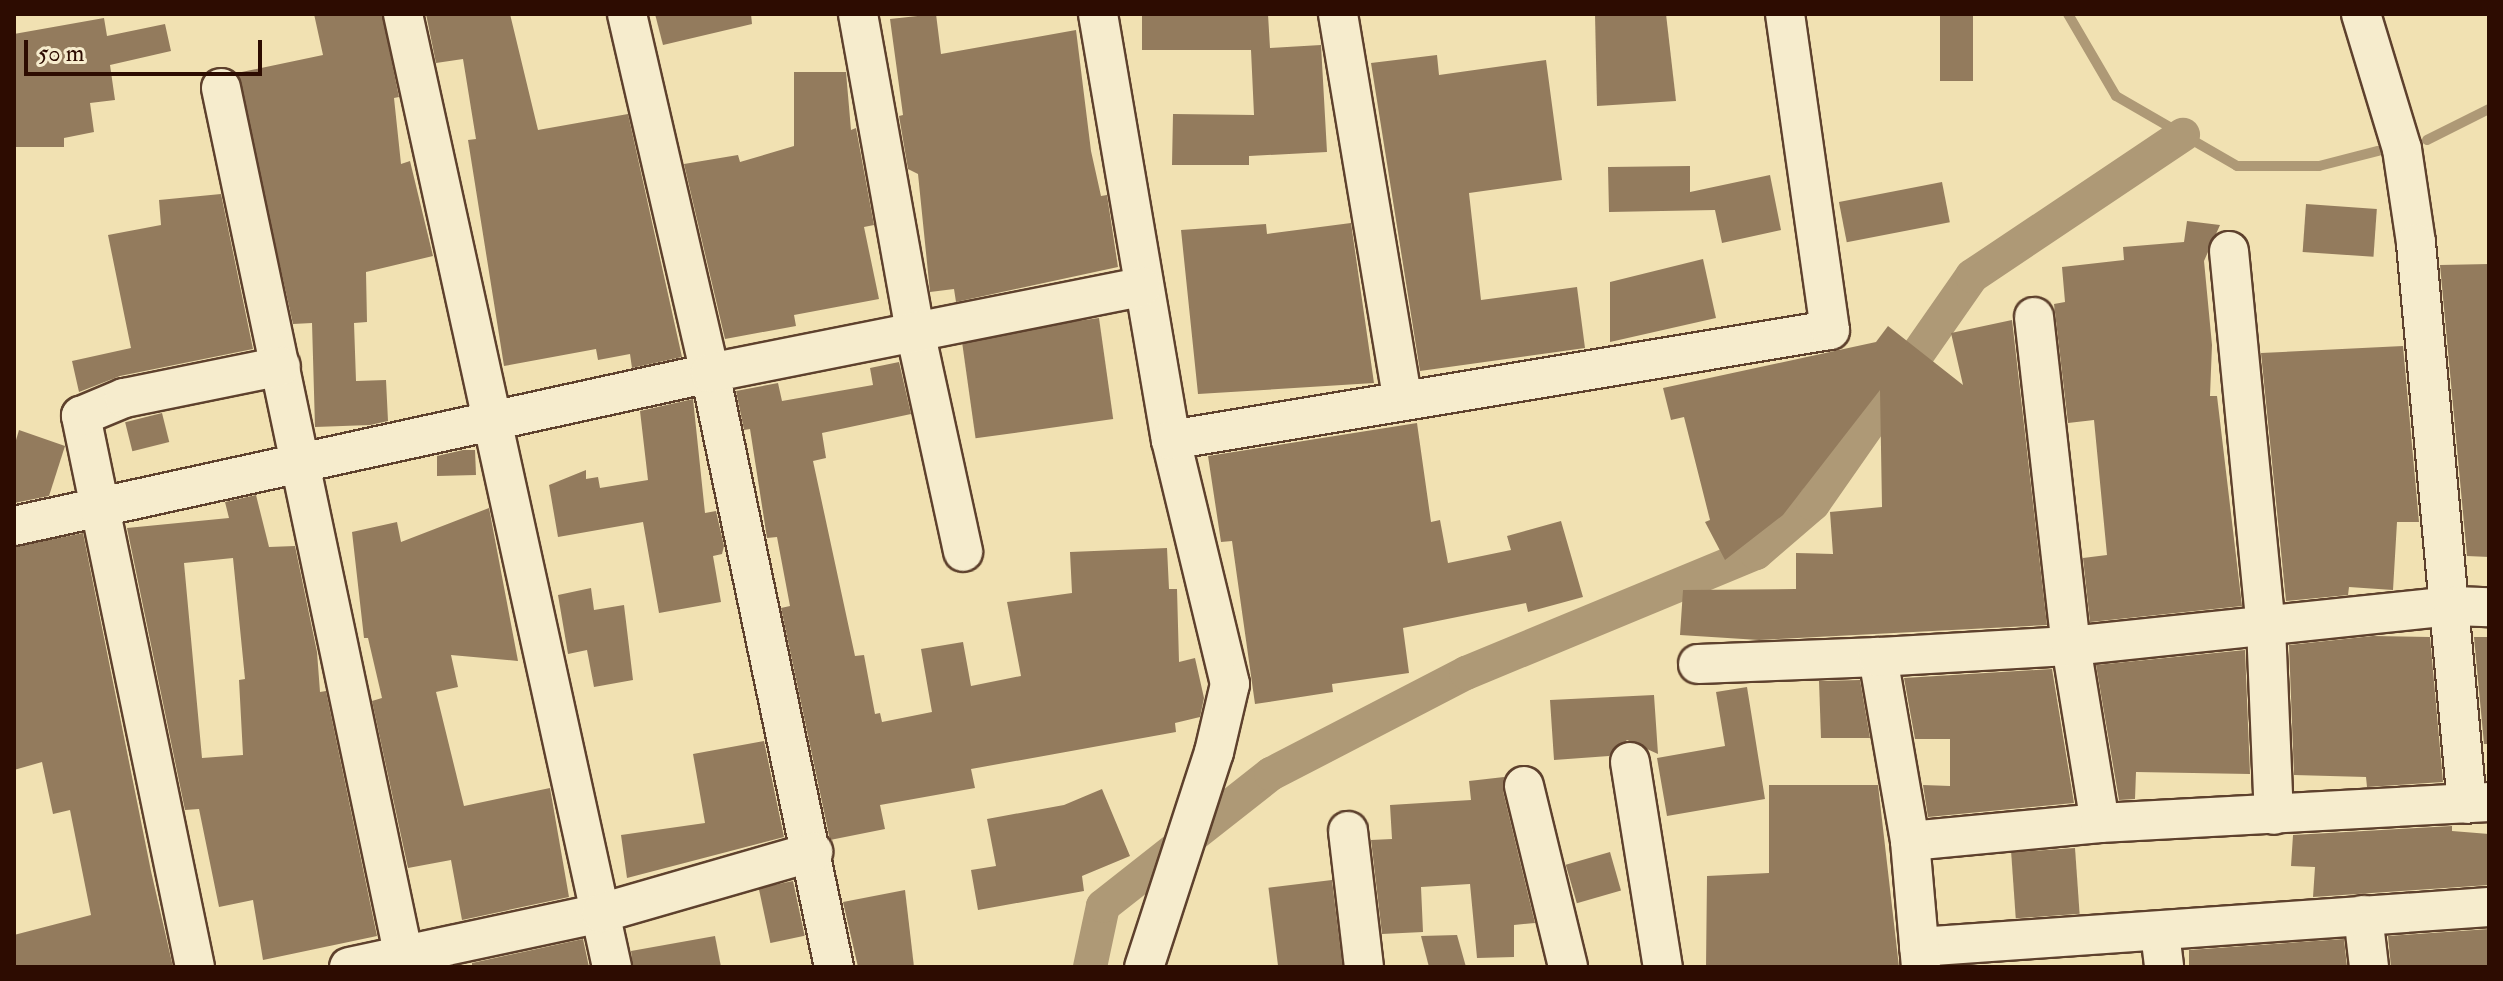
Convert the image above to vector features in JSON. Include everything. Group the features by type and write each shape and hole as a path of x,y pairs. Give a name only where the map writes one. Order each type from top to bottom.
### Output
{"street":[{"path":"403,14 612,967"},
{"path":"627,14 710,373 813,852 834,967"},
{"path":"858,14 915,331 963,552"},
{"path":"1098,14 1142,287 1171,440 1230,684 1214,752 1146,960"},
{"path":"1338,14 1403,401"},
{"path":"1171,440 1830,330 1785,14"},
{"path":"1910,841 2100,823 2478,803 2471,607 2402,149 2361,14"},
{"path":"221,88 281,366 296,463 405,962"},
{"path":"2229,251 2266,627 2274,815"},
{"path":"14,526 710,373 1142,287"},
{"path":"2034,317 2071,646 2100,823"},
{"path":"195,967 104,507 81,416 124,398 281,366"},
{"path":"1698,664 2071,646 2471,607"},
{"path":"1878,657 1910,841 1920,957 2162,950 2363,915 2489,907"},
{"path":"1630,762 1663,967"},
{"path":"1524,786 1568,967"},
{"path":"1348,831 1364,967"},
{"path":"349,967 405,962 601,913 813,852"},
{"path":"2363,915 2369,967"}],"building":[{"path":"314,14 382,14 399,97 394,98 401,164 410,161 433,256 366,272 367,322 354,323 356,381 386,380 388,421 370,425 315,427 312,323 293,324 237,73 323,55"},
{"path":"426,14 510,14 538,130 628,114 682,357 632,368 630,354 598,360 596,349 504,366 468,140 476,139 463,59 436,63"},
{"path":"655,14 751,14 752,24 663,45"},
{"path":"936,14 941,54 1076,30 1091,151 1101,196 1107,195 1118,267 956,302 954,289 930,292 918,174 908,169 899,116 903,115 890,19"},
{"path":"1142,14 1268,14 1270,48 1321,45 1327,152 1249,156 1249,165 1172,165 1173,114 1254,115 1251,50 1142,50"},
{"path":"1595,14 1666,14 1676,101 1597,106"},
{"path":"1940,14 1973,14 1973,81 1940,81"},
{"path":"104,18 107,36 165,24 171,51 110,65 115,100 90,103 94,132 64,138 64,147 14,147 14,34"},
{"path":"1437,55 1439,75 1546,60 1562,180 1469,193 1481,300 1577,287 1585,348 1420,371 1371,63"},
{"path":"794,72 846,72 851,130 856,128 874,225 864,227 879,299 794,315 796,326 725,339 684,164 738,155 740,162 794,146"},
{"path":"1690,166 1690,192 1770,175 1781,230 1722,243 1715,210 1609,212 1608,167"},
{"path":"1942,182 1950,222 1847,242 1839,202"},
{"path":"221,194 253,349 120,376 79,392 72,361 131,348 108,235 161,225 159,200"},
{"path":"2306,204 2377,209 2373,257 2303,252"},
{"path":"2187,221 2220,225 2204,261 2212,345 2210,396 2217,396 2242,606 2090,622 2083,558 2107,555 2094,420 2068,423 2054,304 2065,302 2062,267 2124,260 2123,247 2184,242"},
{"path":"1351,223 1374,383 1198,394 1181,230 1266,224 1267,234"},
{"path":"1703,259 1716,318 1610,342 1610,282"},
{"path":"2489,264 2489,557 2467,556 2440,265"},
{"path":"1099,318 1113,419 976,438 961,337"},
{"path":"2012,320 2047,625 1759,640 1680,635 1683,590 1796,589 1796,553 1833,554 1830,512 1882,507 1880,390 1783,515 1725,560 1705,522 1710,520 1684,417 1671,420 1663,388 1876,342 1888,326 1963,385 1951,333"},
{"path":"2403,346 2419,522 2397,522 2393,590 2349,587 2348,595 2286,601 2261,353"},
{"path":"899,362 911,414 822,433 826,458 813,461 855,656 864,655 875,714 880,713 882,722 932,712 921,649 963,642 971,686 1021,676 1007,602 1072,593 1070,552 1167,548 1169,589 1177,589 1179,662 1195,658 1204,698 1200,717 1175,723 1176,732 971,769 975,788 880,805 885,829 830,840 781,608 790,606 777,537 767,538 750,429 744,430 736,391 778,383 782,401 873,385 870,368"},
{"path":"693,399 705,513 716,511 724,546 722,554 713,556 721,602 659,613 643,522 558,537 549,485 586,470 586,479 598,477 600,488 648,480 640,411"},
{"path":"162,413 169,442 132,451 125,422"},
{"path":"1417,423 1431,522 1440,520 1448,563 1511,550 1507,536 1561,521 1583,597 1528,612 1526,603 1403,628 1409,673 1332,684 1333,692 1255,704 1232,541 1221,542 1208,456"},
{"path":"19,430 65,446 49,496 14,503 14,447"},
{"path":"475,450 476,475 437,476 437,456"},
{"path":"256,495 269,547 295,546 317,652 320,692 326,691 377,936 263,960 253,900 219,907 199,809 185,810 127,528 229,518 225,502","holes":["233,558 245,679 239,680 243,755 202,758 184,563"]},
{"path":"489,508 518,661 451,655 458,687 436,692 464,806 550,788 569,897 462,920 451,860 408,868 372,701 382,698 368,638 364,638 352,532 397,522 401,542"},
{"path":"83,533 173,967 14,967 14,935 91,915 70,810 53,814 42,762 14,770 14,547"},
{"path":"591,588 594,610 624,605 633,680 594,687 587,650 568,654 558,595"},
{"path":"2373,636 2430,637 2443,782 2367,787 2366,777 2294,775 2289,645"},
{"path":"2474,637 2489,637 2489,744 2484,744"},
{"path":"2245,650 2250,774 2136,772 2135,799 2119,800 2096,665"},
{"path":"2052,669 2074,803 1928,817 1923,785 1950,786 1950,739 1915,739 1904,678"},
{"path":"1860,680 1870,738 1821,738 1819,681"},
{"path":"1747,687 1765,799 1667,816 1657,758 1725,746 1716,692"},
{"path":"1654,695 1658,754 1627,740 1609,756 1554,760 1550,700"},
{"path":"764,741 784,837 627,878 621,835 705,823 693,754"},
{"path":"1504,777 1503,791 1535,923 1514,925 1514,957 1477,958 1470,884 1421,887 1423,932 1382,934 1371,840 1392,839 1390,805 1471,800 1469,781"},
{"path":"1769,785 1878,785 1899,967 1706,967 1707,876 1769,873"},
{"path":"1102,789 1130,856 1082,876 1084,891 978,910 971,870 996,866 987,819 1064,805"},
{"path":"2452,826 2452,831 2489,834 2489,885 2313,897 2315,867 2291,866 2293,835"},
{"path":"2075,848 2080,914 2016,918 2011,852"},
{"path":"1610,852 1621,890 1577,903 1566,865"},
{"path":"1332,880 1343,967 1278,967 1268,888"},
{"path":"793,881 805,936 770,943 759,888"},
{"path":"905,890 914,967 858,967 843,902"},
{"path":"2489,929 2489,967 2391,967 2388,936"},
{"path":"1457,935 1466,967 1429,967 1421,936"},
{"path":"715,936 721,967 633,967 631,951"},
{"path":"583,939 589,967 472,967 472,963"},
{"path":"2344,939 2347,967 2189,967 2189,950"}],"waterway":[{"path":"2068,14 2116,96 2237,166 2319,166 2378,151"},
{"path":"2427,140 2489,109"},
{"path":"1090,967 1103,906 1271,774 1466,673 1756,553 1813,504 1972,276 2183,135"}]}
